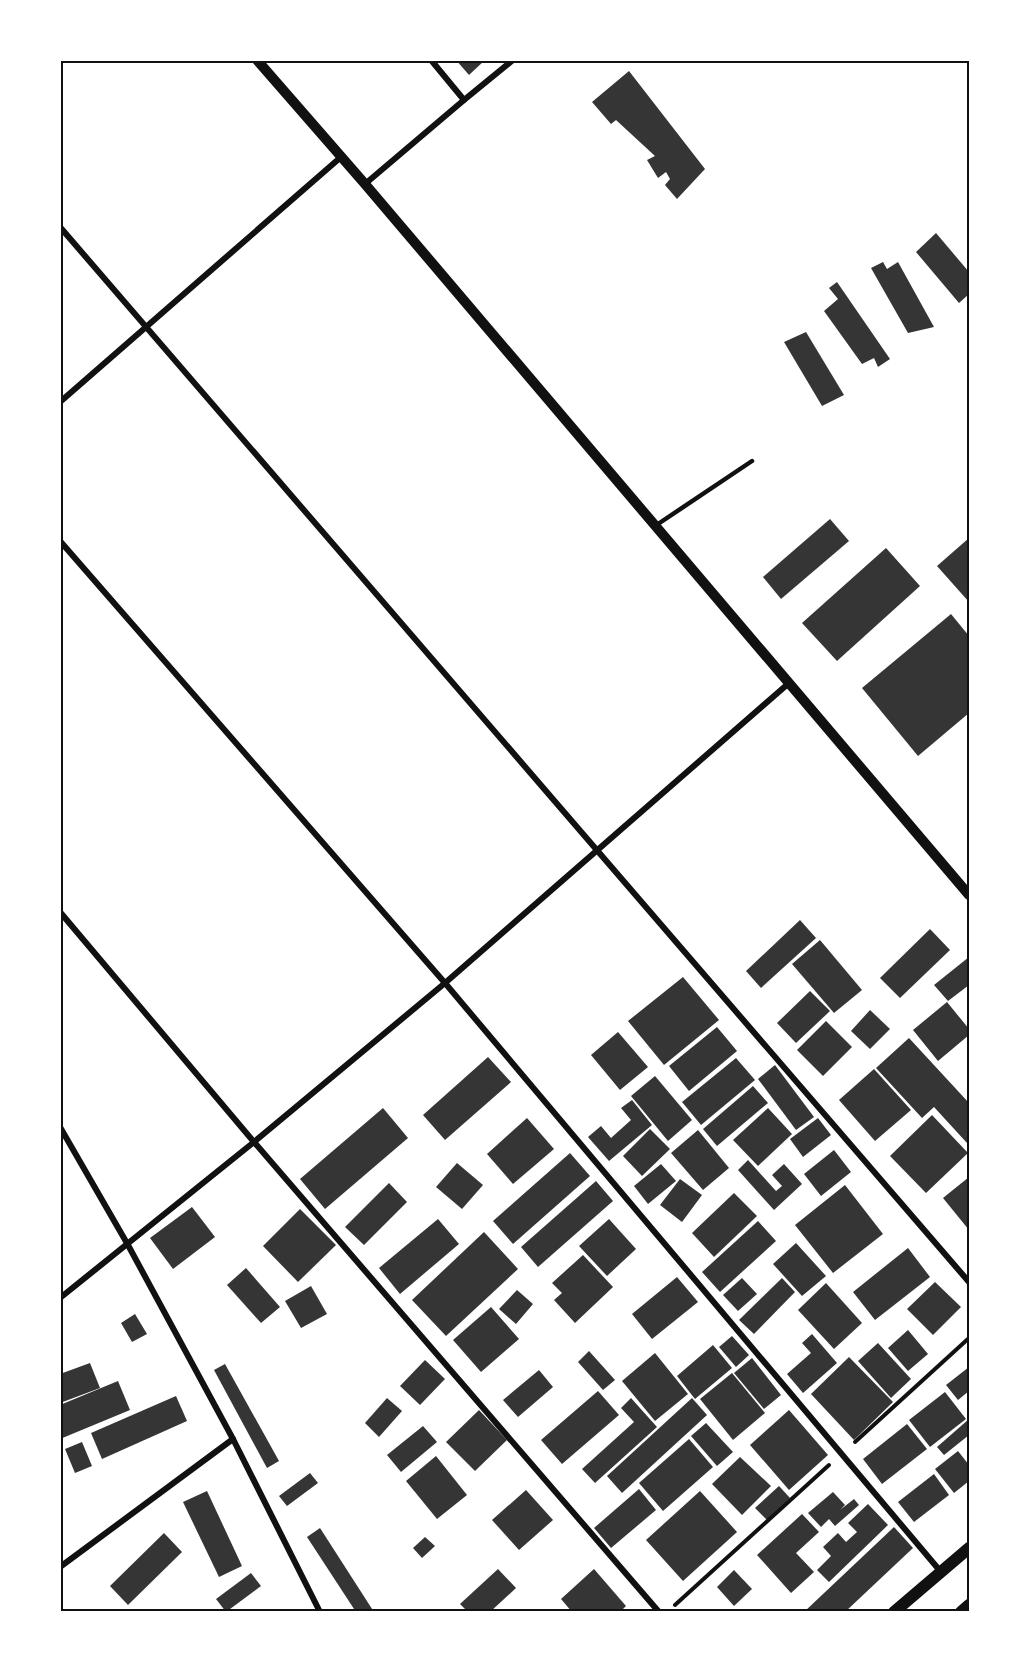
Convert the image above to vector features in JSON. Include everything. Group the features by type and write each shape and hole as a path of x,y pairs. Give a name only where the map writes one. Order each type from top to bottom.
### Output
{"main road":[{"path":"894,1612 969,1548"}],"street":[{"path":"257,60 365,184 969,896"},
{"path":"431,60 464,99"},
{"path":"365,184 513,60"},
{"path":"60,402 341,157"},
{"path":"60,227 969,1282"},
{"path":"60,541 445,983 941,1572"},
{"path":"60,1298 254,1142 445,983 789,683"},
{"path":"60,912 254,1142 659,1612"},
{"path":"60,1126 128,1245 233,1440 320,1612"},
{"path":"60,1567 233,1440"}],"lane":[{"path":"655,526 752,460"}],"path":[{"path":"668,1612 969,1338"}],"building":[{"path":"456,60 485,60 469,75"},
{"path":"629,71 705,169 677,199 665,185 670,179 666,172 658,178 647,160 655,156 616,120 611,124 592,102"},
{"path":"936,233 969,272 969,294 959,303 916,252"},
{"path":"883,262 887,269 898,262 934,327 908,333 871,268"},
{"path":"837,282 890,359 878,367 874,358 862,364 824,311 838,299 829,288"},
{"path":"806,332 844,395 822,406 784,342"},
{"path":"830,519 849,541 781,599 763,577"},
{"path":"969,538 969,602 937,566"},
{"path":"886,548 920,586 837,661 802,623"},
{"path":"951,614 969,636 969,713 918,756 862,688"},
{"path":"800,920 816,938 761,988 746,971"},
{"path":"930,929 950,950 900,998 880,978"},
{"path":"820,940 862,990 834,1013 792,964"},
{"path":"969,957 969,985 948,1001 934,985"},
{"path":"683,977 719,1020 664,1065 628,1021"},
{"path":"810,991 830,1011 796,1043 777,1023"},
{"path":"947,1002 969,1029 969,1035 938,1061 913,1030"},
{"path":"870,1010 890,1029 870,1049 851,1031"},
{"path":"826,1021 852,1047 823,1076 797,1050"},
{"path":"717,1027 737,1051 689,1091 669,1066"},
{"path":"618,1032 648,1067 620,1090 591,1055"},
{"path":"909,1038 969,1103 969,1141 967,1143 934,1107 922,1118 876,1068"},
{"path":"488,1057 511,1082 445,1140 423,1115"},
{"path":"736,1058 755,1080 701,1125 682,1102"},
{"path":"775,1065 814,1117 796,1130 758,1079"},
{"path":"874,1069 911,1110 875,1141 839,1100"},
{"path":"655,1076 692,1120 668,1141 631,1096"},
{"path":"753,1086 768,1103 717,1146 703,1129"},
{"path":"632,1100 652,1125 609,1161 588,1137 601,1126 611,1138 631,1120 621,1108"},
{"path":"383,1108 408,1138 325,1209 300,1179"},
{"path":"768,1108 792,1134 758,1166 733,1140"},
{"path":"932,1115 968,1153 926,1193 890,1156"},
{"path":"527,1118 554,1149 513,1184 487,1154"},
{"path":"818,1118 831,1135 803,1157 790,1139"},
{"path":"650,1129 670,1149 642,1176 623,1156"},
{"path":"698,1130 729,1168 703,1190 671,1153"},
{"path":"834,1150 851,1172 821,1196 804,1174"},
{"path":"570,1153 590,1176 513,1244 493,1221"},
{"path":"748,1160 776,1191 782,1186 772,1175 784,1164 802,1184 774,1210 738,1170"},
{"path":"457,1163 483,1185 462,1209 436,1187"},
{"path":"661,1164 676,1181 648,1204 634,1186"},
{"path":"969,1177 969,1230 943,1198"},
{"path":"680,1179 702,1195 682,1222 660,1205"},
{"path":"596,1181 613,1201 538,1267 521,1247"},
{"path":"389,1183 407,1202 364,1245 345,1227"},
{"path":"845,1185 883,1234 833,1273 795,1225"},
{"path":"734,1193 757,1216 714,1257 692,1233"},
{"path":"192,1207 215,1237 173,1269 150,1238"},
{"path":"300,1209 336,1245 298,1282 263,1246"},
{"path":"438,1219 459,1244 400,1294 379,1268"},
{"path":"609,1219 636,1249 607,1276 579,1246"},
{"path":"758,1221 776,1241 720,1292 702,1272"},
{"path":"484,1232 518,1269 446,1336 412,1300"},
{"path":"796,1243 826,1276 802,1296 773,1264"},
{"path":"908,1248 930,1277 875,1320 853,1292"},
{"path":"583,1255 613,1287 575,1323 554,1300 562,1293 552,1283"},
{"path":"246,1268 280,1307 261,1323 227,1285"},
{"path":"677,1277 698,1302 652,1339 632,1314"},
{"path":"742,1278 757,1294 738,1311 723,1295"},
{"path":"782,1278 795,1292 754,1334 739,1320"},
{"path":"935,1282 961,1307 933,1335 907,1309"},
{"path":"826,1283 862,1323 834,1349 798,1310"},
{"path":"311,1286 327,1314 301,1328 285,1301"},
{"path":"517,1290 533,1304 516,1324 499,1309"},
{"path":"491,1307 519,1339 481,1372 453,1340"},
{"path":"135,1314 147,1334 132,1342 121,1323"},
{"path":"908,1330 928,1354 908,1371 888,1348"},
{"path":"812,1334 837,1363 803,1393 787,1374 811,1353 802,1343"},
{"path":"732,1336 749,1355 736,1367 719,1347"},
{"path":"878,1343 911,1379 891,1398 858,1361"},
{"path":"713,1345 732,1368 695,1399 677,1376"},
{"path":"589,1351 615,1380 603,1390 578,1362"},
{"path":"655,1353 688,1394 655,1421 622,1381"},
{"path":"849,1357 893,1402 854,1440 811,1394"},
{"path":"752,1358 781,1395 764,1409 734,1373"},
{"path":"425,1360 445,1379 420,1405 400,1386"},
{"path":"90,1363 100,1388 60,1403 60,1374"},
{"path":"225,1364 279,1461 267,1468 214,1370"},
{"path":"969,1367 969,1391 958,1400 946,1385"},
{"path":"539,1370 553,1387 518,1417 503,1400"},
{"path":"732,1373 765,1413 733,1440 700,1399"},
{"path":"118,1381 130,1410 60,1439 60,1405"},
{"path":"598,1391 619,1415 562,1464 541,1440"},
{"path":"945,1392 966,1419 930,1447 909,1420"},
{"path":"176,1396 187,1421 102,1459 91,1433"},
{"path":"387,1398 402,1411 379,1437 365,1423"},
{"path":"631,1398 657,1427 595,1483 582,1469 634,1422 621,1408"},
{"path":"692,1398 707,1415 622,1493 607,1476"},
{"path":"479,1410 507,1440 475,1471 446,1442"},
{"path":"789,1410 828,1455 789,1490 750,1445"},
{"path":"969,1419 969,1435 944,1455 937,1447"},
{"path":"706,1423 733,1452 717,1466 691,1436"},
{"path":"907,1424 927,1449 882,1484 863,1459"},
{"path":"423,1426 437,1442 401,1472 387,1455"},
{"path":"689,1439 713,1467 663,1511 639,1483"},
{"path":"82,1442 92,1466 75,1473 65,1449"},
{"path":"958,1451 969,1465 969,1481 954,1493 935,1469"},
{"path":"436,1456 467,1495 437,1519 406,1481"},
{"path":"740,1457 771,1486 742,1515 712,1484"},
{"path":"310,1473 318,1483 287,1506 279,1496"},
{"path":"934,1474 949,1495 914,1522 898,1502"},
{"path":"779,1486 790,1498 767,1520 755,1508"},
{"path":"639,1489 656,1510 611,1548 594,1528"},
{"path":"526,1490 553,1520 519,1550 492,1520"},
{"path":"207,1491 242,1566 219,1577 183,1502"},
{"path":"700,1491 737,1532 683,1581 646,1540"},
{"path":"833,1492 845,1505 840,1510 854,1499 859,1505 835,1526 829,1519 821,1527 808,1513"},
{"path":"868,1504 888,1525 829,1582 817,1570 831,1556 823,1547 838,1533 846,1542 857,1532 848,1523"},
{"path":"802,1514 819,1532 796,1553 814,1572 791,1593 757,1555"},
{"path":"894,1527 913,1548 845,1612 804,1612"},
{"path":"320,1528 374,1612 356,1612 307,1537"},
{"path":"164,1533 182,1552 128,1605 110,1586"},
{"path":"425,1537 435,1546 422,1558 413,1548"},
{"path":"498,1569 516,1588 490,1612 468,1612 460,1604"},
{"path":"594,1569 626,1606 620,1612 572,1612 561,1599"},
{"path":"734,1570 752,1589 734,1606 717,1587"},
{"path":"251,1573 261,1586 226,1612 216,1599"}]}
